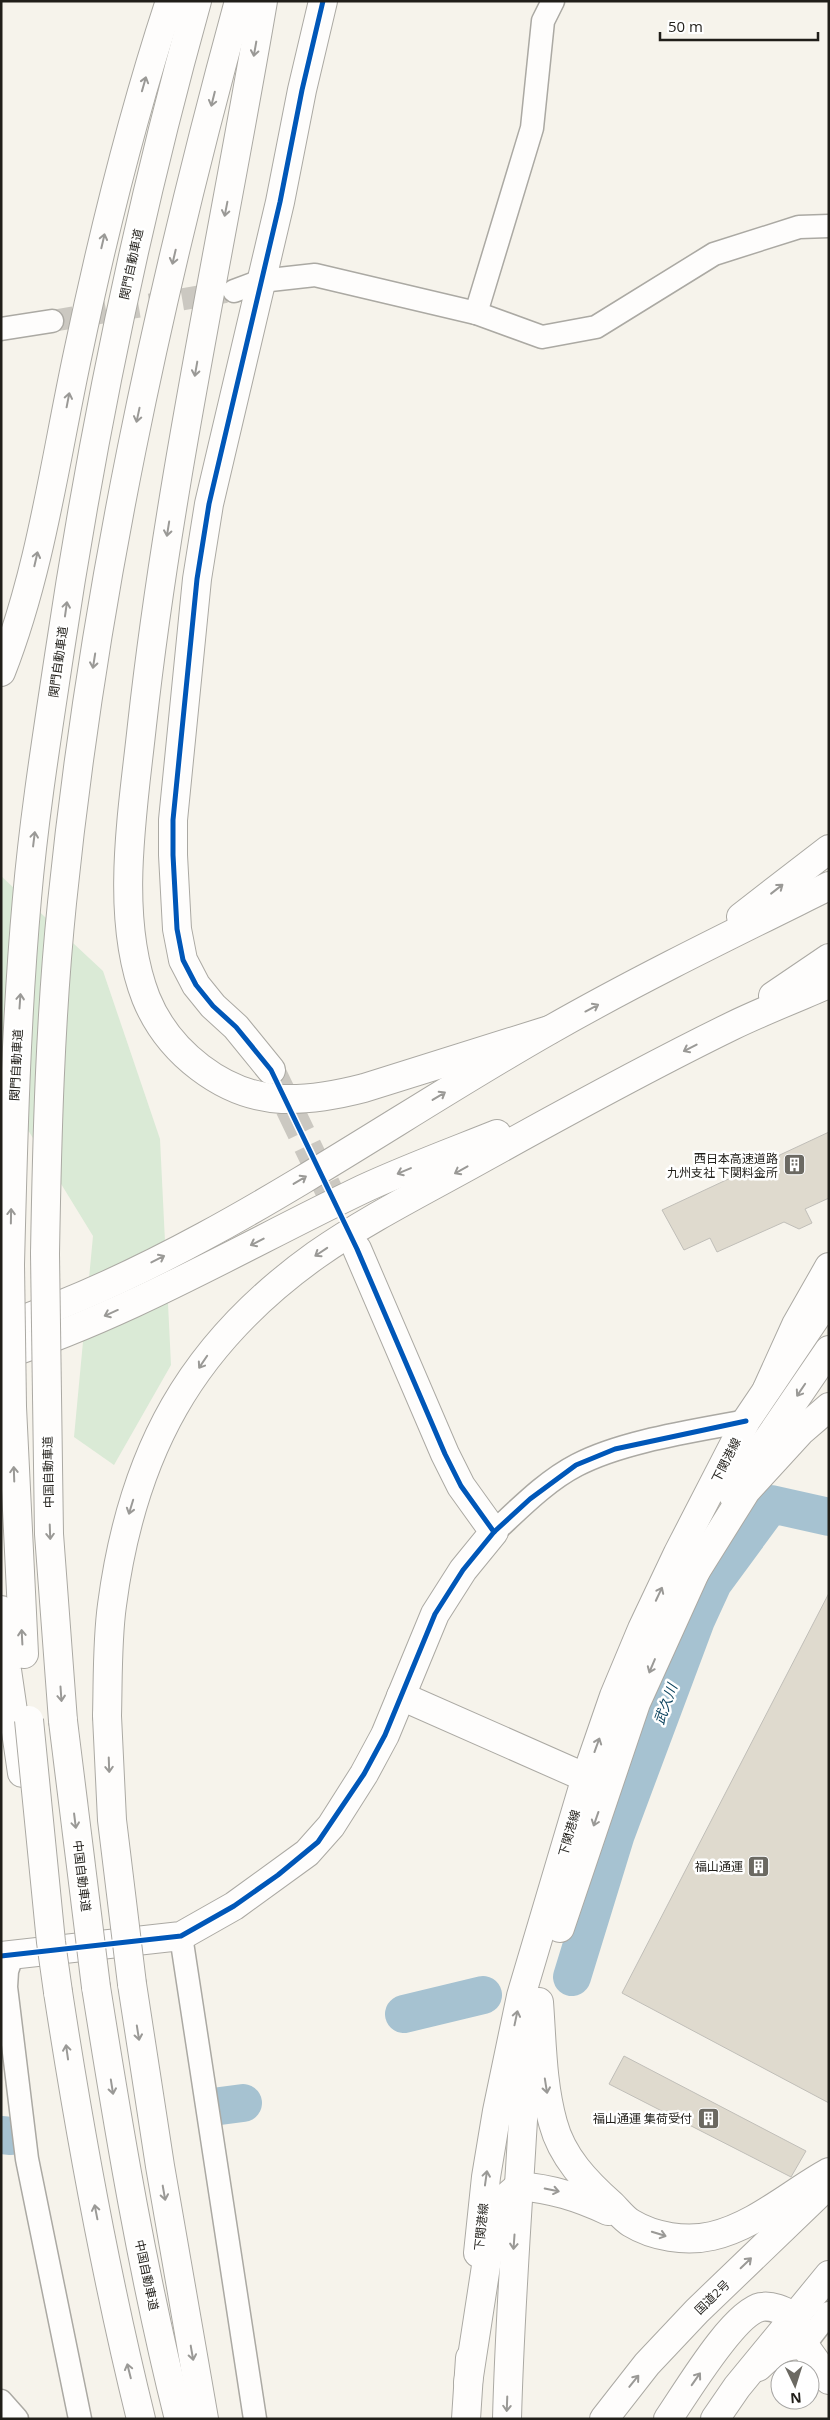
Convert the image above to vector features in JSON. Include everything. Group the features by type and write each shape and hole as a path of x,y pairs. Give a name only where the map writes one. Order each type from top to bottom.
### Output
{"main road":[{"path":"1,672 28,594 78,351 122,164 150,60 170,1"},
{"name":"関門自動車道","path":"5,1340 10,1265 14,1076 27,897 50,715 91,458 118,322 147,190 197,1"},
{"name":"中国自動車道","path":"179,2419 144,2268 120,2137 96,1987 63,1721 50,1534 46,1396 45,1254 48,1093 62,904 84,724 103,597 130,456 160,316 239,1"},
{"path":"264,1 181,453 148,666 130,848 129,899 131,938 137,971 147,999 160,1025 192,1062 213,1077 256,1096 308,1099 364,1088 549,1030"},
{"path":"271,1070 236,1027 213,1006 196,985 183,960 177,929 173,855 178,766 196,579 209,504 323,1"},
{"path":"697,952 829,849"},
{"path":"5,1340 89,1292 192,1242 549,1030 697,952 829,886"},
{"path":"733,1026 804,973 829,958"},
{"path":"204,2419 160,2166 132,1984 112,1820 107,1716 111,1607 129,1512 159,1434 207,1356 237,1321 266,1294 316,1255 364,1224 596,1096 733,1026 829,984"},
{"path":"5,1340 92,1321 153,1294 365,1188 596,1096"},
{"path":"7,1954 181,1936 234,1906 278,1875 318,1842 364,1774 401,1696 435,1614 462,1570 494,1532 461,1486 453,1470 357,1249"},
{"path":"768,1389 796,1325 829,1267"},
{"name":"下関港線","path":"507,2419 512,2291 528,2050 538,2002 561,1924 596,1782 614,1696 642,1629 678,1553 746,1421 829,1298"},
{"path":"5,1340 12,1407 19,1569 29,1720 51,1942"},
{"name":"下関港線","path":"466,2419 478,2244 497,2111 521,1996 596,1782 636,1703 725,1508 766,1442 829,1350"},
{"path":"694,1574 746,1490 800,1432 829,1408"},
{"path":"1,1610 7,1670 24,1787 51,1942 71,2079 125,2354 141,2419"},
{"path":"401,1696 596,1782"},
{"path":"538,2002 544,2074 553,2123 558,2139 587,2183 631,2223"},
{"path":"468,2383 492,2227 503,2200 519,2186 564,2193 584,2200 663,2236 688,2238 712,2236 758,2217 829,2172"},
{"name":"国道2号","path":"604,2419 647,2364 697,2311 829,2184"},
{"path":"722,2408 794,2316 829,2275"},
{"path":"668,2419 736,2323 746,2314 762,2307 777,2308 794,2316 804,2345 829,2380"},
{"path":"722,2408 773,2352 788,2345 804,2345"}],"street":[{"path":"476,313 532,128 543,21 553,1"},
{"path":"234,291 260,281 314,275 476,313 542,337 596,326 714,254 799,227 829,226"},
{"path":"1,330 52,321"},
{"path":"494,1532 530,1499 576,1465 616,1449 746,1421"},
{"path":"181,1936 255,2419"},
{"path":"7,1954 6,1987 27,2159 80,2419"},
{"path":"804,2345 829,2313"},
{"path":"1,2401 17,2419"}],"green space":[{"path":"1,876 103,971 160,1139 171,1365 114,1465 74,1437 93,1236 1,1086"}],"building":[{"name":"西日本高速道路 九州支社 下関料金所","path":"829,1132 829,1198 805,1209 812,1223 799,1229 784,1222 717,1252 710,1238 684,1250 662,1210"},
{"name":"福山通運","path":"829,1593 829,2103 622,1993"},
{"name":"福山通運 集荷受付","path":"624,2056 806,2151 791,2177 609,2084"}],"waterway":[{"name":"武久川","path":"572,1977 616,1834 696,1620 713,1583 771,1504 829,1517"},
{"name":"武久川","path":"404,2014 483,1995"},
{"name":"武久川","path":"220,2106 243,2103"},
{"name":"武久川","path":"1,2135 11,2136"}],"tunnel":[{"path":"52,321 226,292"},
{"path":"271,1070 357,1249"}],"cycle path":[{"path":"323,1 302,90 280,202 209,504 197,579 173,820 177,929 183,960 196,985 213,1006 236,1027 271,1070 357,1249 445,1454 461,1486 494,1532"},
{"path":"1,1956 181,1936 234,1906 278,1875 318,1842 364,1774 385,1735 435,1614 463,1570 494,1532 530,1499 576,1465 615,1449 746,1421"}],"place":[{"name":"西日本高速道路 九州支社 下関料金所","path":"794,1165"},
{"name":"福山通運","path":"759,1866"},
{"name":"福山通運 集荷受付","path":"708,2118"}]}
